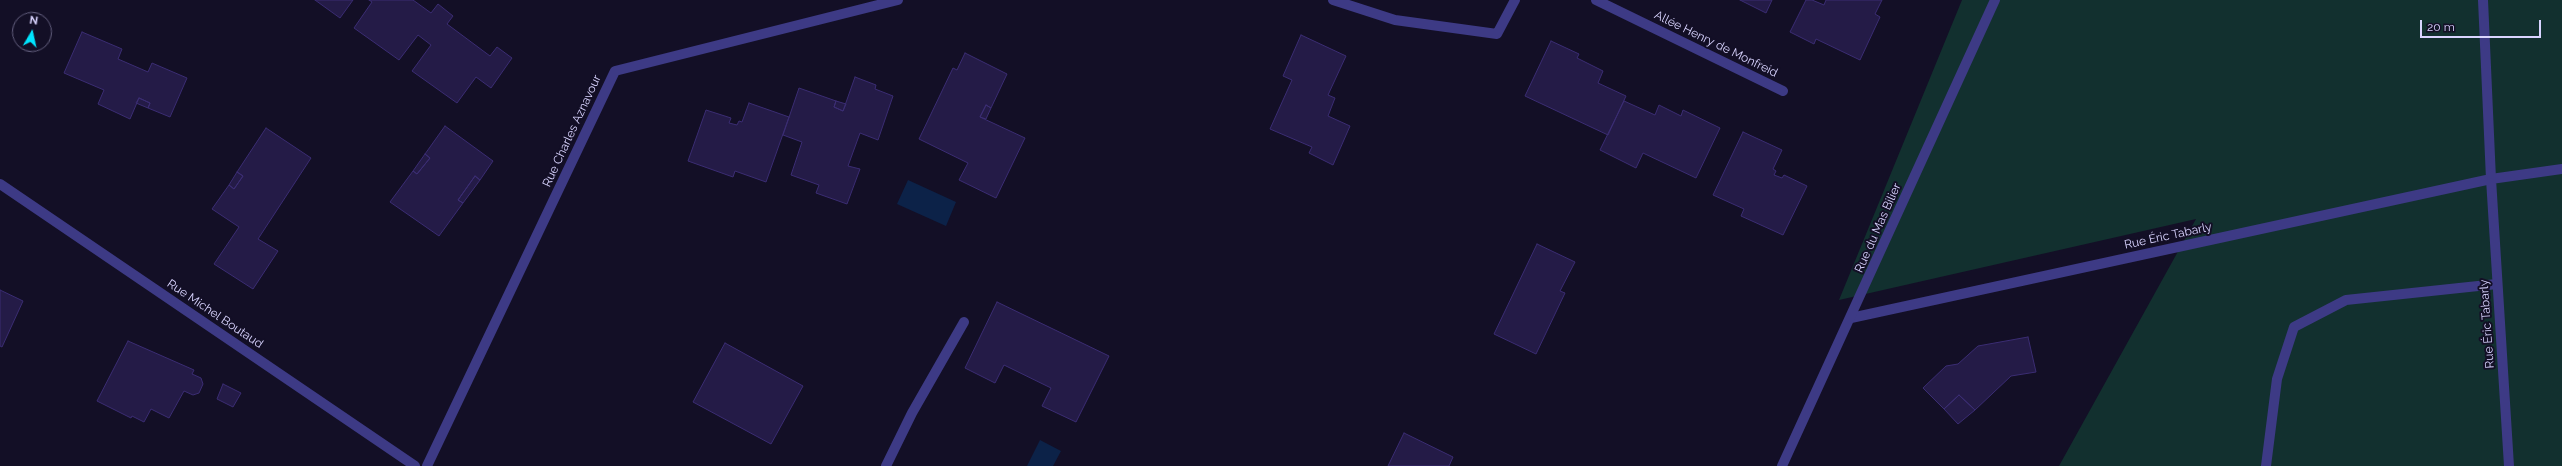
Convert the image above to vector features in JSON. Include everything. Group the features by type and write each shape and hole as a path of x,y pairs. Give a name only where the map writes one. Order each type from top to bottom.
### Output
{"street":[{"name":"Rue Charles Aznavour","path":"427,466 614,70 898,0"},
{"path":"1334,0 1395,20 1497,34 1515,0"},
{"name":"Allée Henry de Monfreid","path":"1596,0 1783,91"},
{"name":"Rue du Mas Bilier","path":"1782,466 1851,318 1995,0"},
{"name":"Rue Éric Tabarly","path":"2483,0 2491,179 2509,466"},
{"name":"Rue Éric Tabarly","path":"1851,318 2491,179 2562,169"},
{"name":"Rue Michel Boutaud","path":"0,184 415,466"},
{"path":"2266,466 2277,379 2294,327 2346,300 2497,284"},
{"path":"886,466 912,413 964,322"}],"green space":[{"path":"1962,0 2562,0 2562,466 2059,466 2196,219 1839,300"}],"water":[{"path":"908,180 956,202 946,226 897,204"},
{"path":"1040,440 1061,451 1053,466 1027,466"}],"building":[{"path":"315,0 353,0 340,18"},
{"path":"369,0 413,0 431,13 438,4 453,16 447,24 490,56 497,47 512,58 491,88 476,77 457,103 412,71 431,45 418,35 399,60 354,28 372,2"},
{"path":"1740,0 1772,0 1766,13"},
{"path":"1806,0 1812,0 1824,5 1826,0 1882,0 1875,14 1880,17 1860,60 1816,39 1814,44 1790,32"},
{"path":"82,32 122,49 118,59 148,72 152,63 187,78 170,117 148,108 150,103 139,98 130,119 98,104 104,90 64,73"},
{"path":"1301,35 1346,56 1328,95 1335,98 1328,116 1350,126 1333,165 1309,153 1312,147 1270,129 1292,80 1283,76"},
{"path":"1551,41 1579,54 1577,58 1603,71 1598,83 1626,96 1608,135 1525,96"},
{"path":"965,53 1007,74 991,108 986,105 980,117 1025,138 996,198 959,180 968,163 919,139 953,68 957,70"},
{"path":"855,77 876,85 875,89 893,96 878,140 860,133 848,166 860,169 847,204 816,193 819,185 791,175 802,142 783,135 799,88 836,101 834,107 843,111"},
{"path":"139,98 150,103 148,108 136,103"},
{"path":"836,101 846,104 843,111 834,107"},
{"path":"1624,101 1655,115 1659,105 1681,116 1683,110 1720,128 1696,178 1643,153 1636,168 1600,150"},
{"path":"749,103 789,117 766,182 735,171 733,177 688,161 706,110 731,118 729,123 737,125 739,121 742,122"},
{"path":"986,105 991,108 986,119 980,117"},
{"path":"445,126 493,161 480,180 475,176 458,200 463,203 439,236 390,202 413,171 417,174 430,158 425,154"},
{"path":"266,128 311,158 258,239 278,251 253,289 214,264 239,227 212,209 229,185 234,189 243,176 237,172"},
{"path":"1743,132 1782,150 1773,169 1776,171 1774,175 1782,178 1784,175 1807,186 1783,235 1741,216 1744,209 1713,195"},
{"path":"425,154 430,158 417,174 413,171"},
{"path":"237,172 243,176 234,189 229,185"},
{"path":"475,176 480,180 463,203 458,200"},
{"path":"1537,244 1575,262 1560,291 1565,293 1536,354 1494,334"},
{"path":"0,290 23,301 2,347 0,346"},
{"path":"997,302 1109,356 1076,422 1042,406 1051,388 1004,365 995,383 965,368"},
{"path":"2028,337 2036,372 2011,376 1975,410 1959,395 1944,409 1923,388 1946,366 1958,364 1978,346"},
{"path":"128,341 194,370 192,374 201,378 203,384 199,393 193,395 184,391 169,418 151,409 144,422 132,416 131,418 97,401"},
{"path":"725,343 803,386 771,444 693,402"},
{"path":"223,384 241,393 233,407 217,399"},
{"path":"1959,395 1975,410 1958,424 1944,409"},
{"path":"1404,433 1453,457 1449,466 1388,466"}]}
